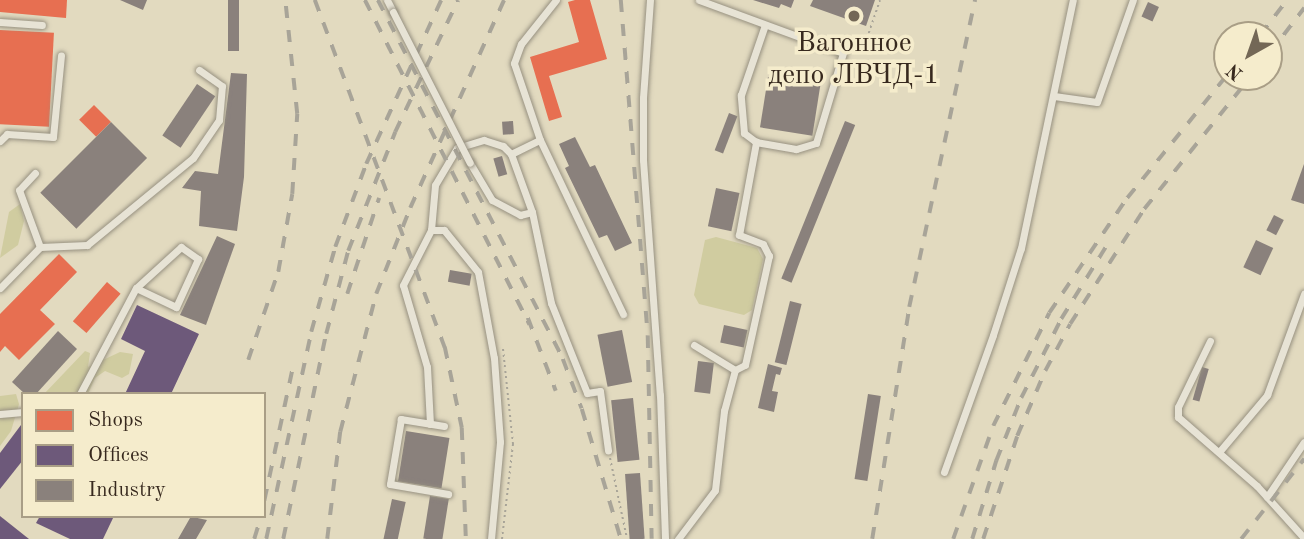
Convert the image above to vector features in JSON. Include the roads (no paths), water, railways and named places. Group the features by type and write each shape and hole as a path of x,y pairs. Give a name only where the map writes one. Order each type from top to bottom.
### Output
{"lane":[{"path":"387,0 470,163 492,200 520,215 532,212"},
{"path":"556,0 521,44 514,63 540,140 623,314"},
{"path":"650,0 643,98 643,160 660,395 665,539"},
{"path":"699,0 843,53 816,143 796,149 756,142 744,133 741,95 765,25"},
{"path":"944,472 1021,248 1073,0"},
{"path":"1054,96 1097,102 1133,0"},
{"path":"0,22 42,25"},
{"path":"0,141 7,134 53,137 61,55"},
{"path":"0,288 40,247 87,245 193,158 219,120 222,86 199,70"},
{"path":"430,424 427,367 403,285 431,230 435,185 457,148 484,140 503,146 511,154 532,212 551,303 587,393 600,391 608,450"},
{"path":"511,154 540,140"},
{"path":"678,539 715,490 724,411 735,370 744,365 769,256 763,244 739,235 756,142"},
{"path":"35,173 19,190 40,247"},
{"path":"431,230 443,230 478,272 494,358 500,442 491,539"},
{"path":"81,392 136,288 181,247 198,259 176,307 136,288"},
{"path":"1219,452 1267,395 1304,294"},
{"path":"1210,341 1178,407 1178,417 1267,497 1304,538"},
{"path":"694,345 735,370"},
{"path":"0,414 21,412"},
{"path":"444,426 401,419 390,484 448,494"},
{"path":"1267,497 1304,442"}],"railway":[{"path":"248,360 278,272 292,194 297,114 285,0"},
{"path":"315,0 445,347 462,428 466,539"},
{"path":"365,0 530,325"},
{"path":"378,0 563,359 582,409 621,539"},
{"path":"266,539 311,332 335,247 366,164 441,0"},
{"path":"283,539 326,334 348,251 395,132 458,0"},
{"path":"327,539 340,432 376,294 410,208 504,0"},
{"path":"621,0 648,336 652,539"},
{"path":"872,539 909,307 975,0"},
{"path":"1271,21 1287,0"},
{"path":"1283,36 1304,8"},
{"path":"953,539 993,426 1049,313 1127,198 1214,91"},
{"path":"983,539 1017,436 1045,371 1070,324 1144,209 1239,91"},
{"path":"347,294 379,198"},
{"path":"972,539 996,461 1021,398 1061,319 1105,248"},
{"path":"528,318 556,391"},
{"path":"266,492 294,361"},
{"path":"1241,539 1304,459"},
{"path":"254,539 260,518"}],"place":[{"name":"Вагонное депо ЛВЧД-1","path":"854,16"}]}
